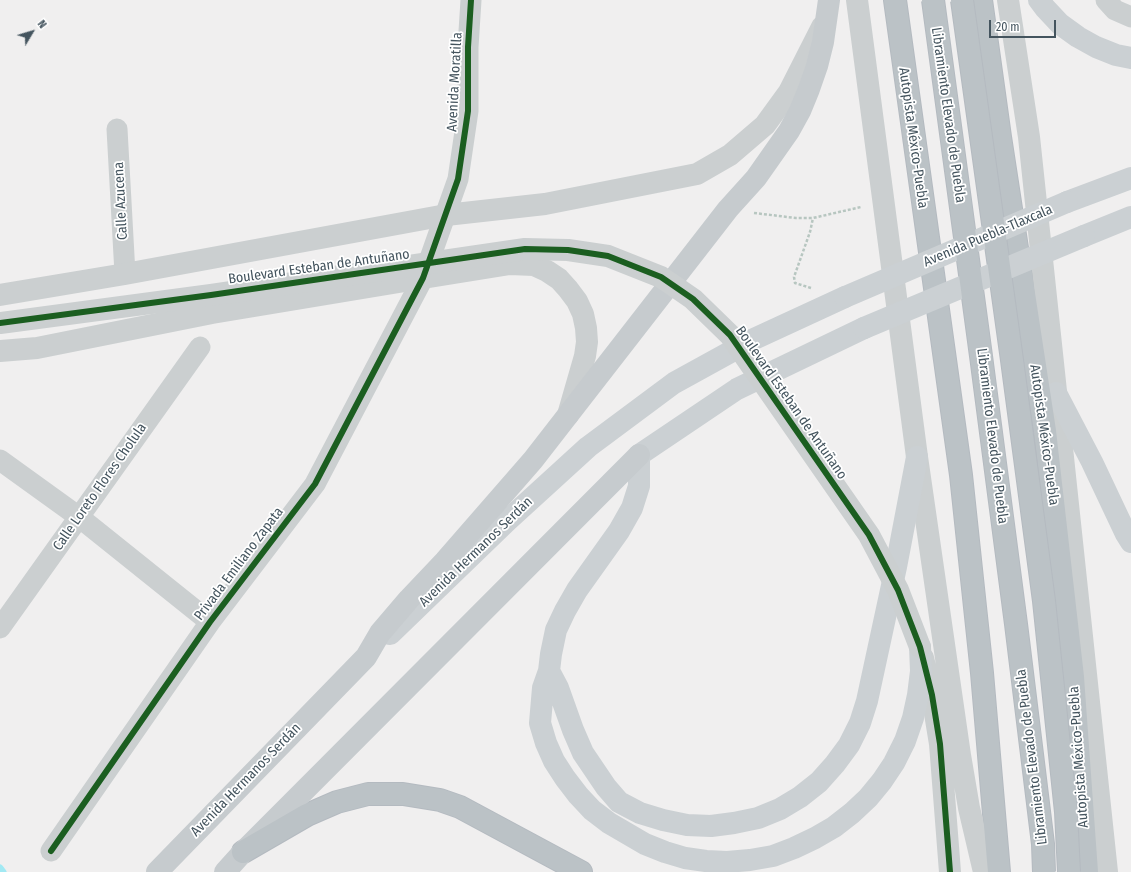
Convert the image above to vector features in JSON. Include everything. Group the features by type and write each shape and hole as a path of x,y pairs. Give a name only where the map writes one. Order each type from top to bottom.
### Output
{"highway":[{"name":"Autopista México-Puebla","path":"895,0 961,475 982,673 1000,872"},
{"name":"Libramiento Elevado de Puebla","path":"933,0 1012,592 1043,844 1044,872"},
{"name":"Libramiento Elevado de Puebla","path":"962,0 1044,601 1066,812 1069,872"},
{"name":"Autopista México-Puebla","path":"981,0 1000,137 1045,432 1073,676 1087,872"},
{"path":"243,852 307,815 336,802 368,794 403,794 440,800 460,807 581,872"}],"main road":[{"path":"1039,0 1060,24 1078,38 1116,55 1131,58"},
{"path":"366,657 380,633 533,460 728,209 756,178 776,151 800,111 817,66 823,42 827,9"},
{"name":"Avenida Puebla-Tlaxcala","path":"843,298 1067,202 1131,178"},
{"path":"225,872 243,852 638,455 737,389 864,328 1131,217"},
{"name":"Avenida Hermanos Serdán","path":"157,872 366,657 508,520 588,447 674,383 754,339 843,298"},
{"path":"1056,393 1131,542"},
{"path":"638,455 639,486 632,508 619,531 577,590 564,611 556,630 549,671 543,688 540,723 554,761 578,795 592,810 609,823 645,844 665,852 685,858 706,861 727,862 758,859 772,856 794,848 815,838 834,827 857,808 882,781 894,763 905,741 917,703 921,671 920,647"},
{"path":"549,671 558,688 583,753 606,787 619,802 640,813 663,820 687,825 710,826 734,824 758,818 787,805 819,782 849,745 860,723 867,701 894,575 917,457"}],"street":[{"name":"Avenida Moratilla","path":"423,278 458,180 468,111 468,47 471,0"},
{"path":"857,0 917,457 960,755 969,808 984,872"},
{"path":"1008,0 1029,137 1107,872"},
{"path":"1106,0 1115,10 1131,17"},
{"name":"Boulevard Esteban de Antuñano","path":"0,295 125,274 446,215 545,204 697,174 730,155 765,125 789,92 827,9"},
{"name":"Calle Azucena","path":"117,129 125,274"},
{"name":"Boulevard Esteban de Antuñano","path":"0,323 196,297 525,249 568,250 608,256 661,277 693,299 730,335 869,535 898,590 920,647 932,695 940,744 950,872"},
{"path":"0,351 37,348 212,313 423,278 510,264 534,265 547,271 568,289 577,301 583,314 587,342 585,356 567,417"},
{"name":"Privada Emiliano Zapata","path":"51,851 210,622 314,484 423,278"},
{"name":"Calle Loreto Flores Cholula","path":"0,628 200,347"},
{"path":"0,460 78,517 210,622"}],"path":[{"path":"728,209 796,218 813,218 884,201"},
{"path":"813,218 810,232 794,277 794,283 835,294 843,298"}],"waterway":[{"path":"0,868 3,872"}],"cycle path":[{"path":"51,851 210,622 315,484 423,278 458,179 468,111 468,47 471,0"},
{"path":"0,323 211,295 525,249 568,250 608,256 661,277 693,299 730,335 869,535 898,590 920,647 932,695 940,744 950,872"}]}
